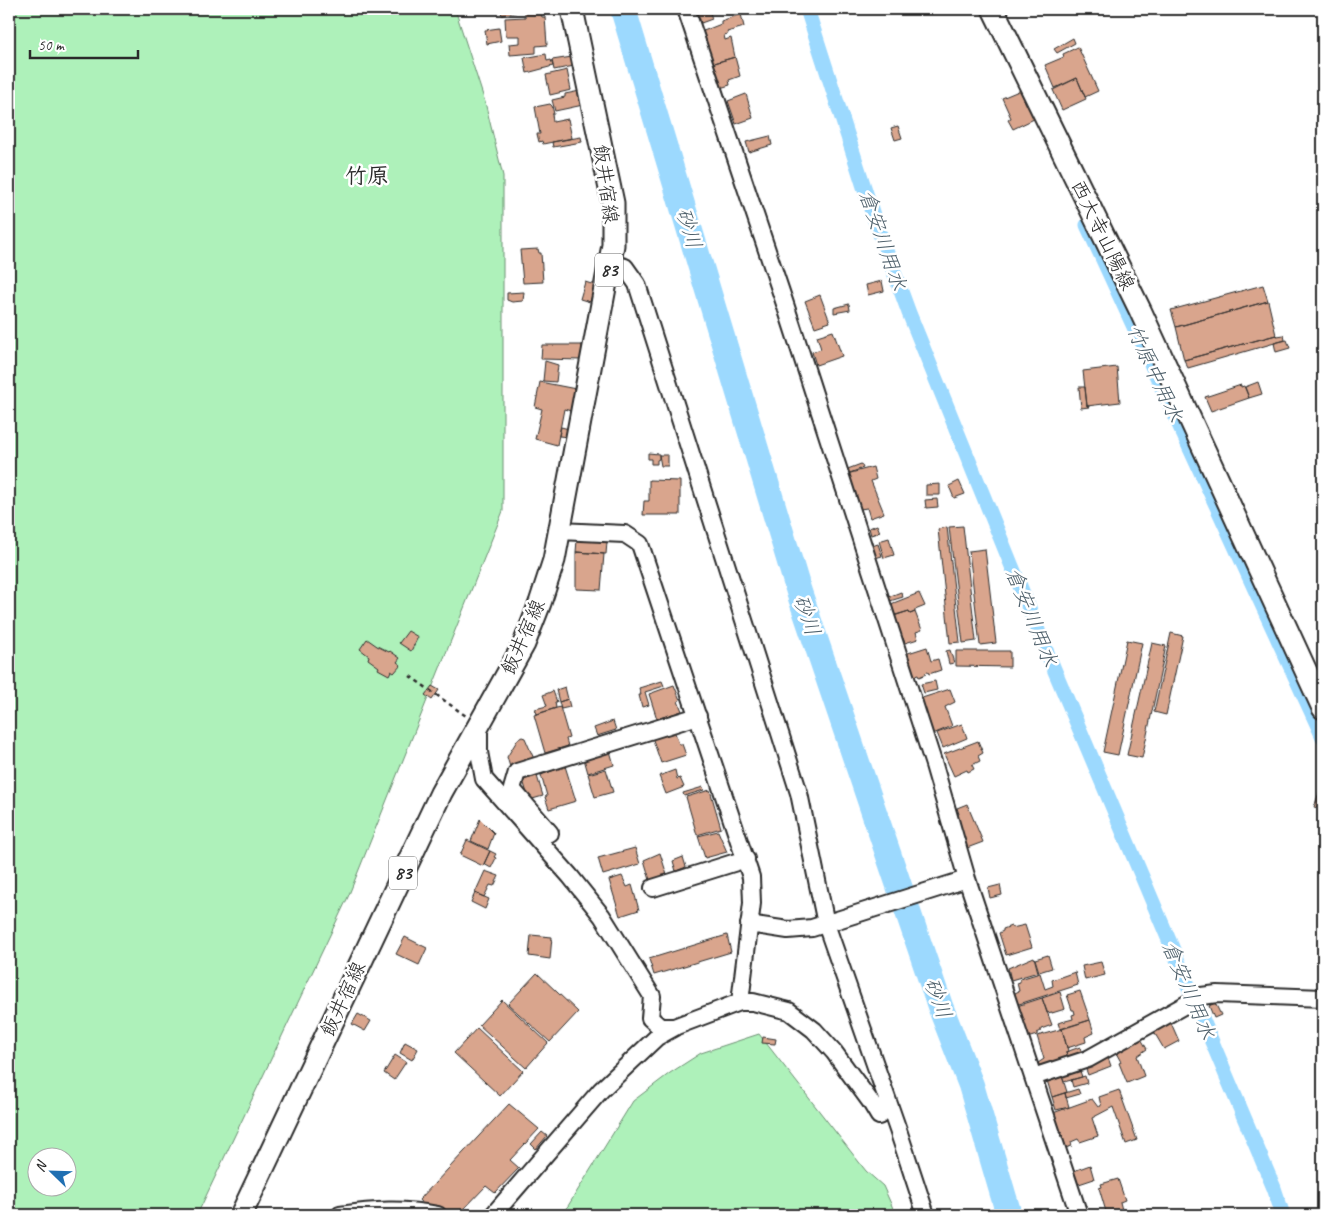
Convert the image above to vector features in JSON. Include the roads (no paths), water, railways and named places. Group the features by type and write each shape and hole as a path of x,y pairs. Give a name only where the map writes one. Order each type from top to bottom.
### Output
{"main road":[{"name":"飯井宿線","path":"241,1215 441,793 524,644 554,560 613,245 613,203 572,9"},
{"name":"西大寺山陽線","path":"993,9 1140,310 1323,708"}],"street":[{"path":"686,9 786,304 934,765 967,879 1080,1215"},
{"path":"610,263 626,267 637,284 799,793 829,923 926,1215"},
{"path":"559,531 626,534 640,544 752,877 752,903 740,1002"},
{"path":"550,833 512,789 517,772 698,716"},
{"path":"479,726 479,752 484,779 570,876 602,916 652,996 650,1018 660,1027 675,1027"},
{"path":"653,888 746,859"},
{"path":"749,924 788,930 812,928 967,879"},
{"path":"1033,1077 1088,1060 1201,996 1217,994 1323,998"},
{"path":"493,1215 601,1090 657,1036 675,1027 740,1002 753,1002 788,1011 814,1030 834,1052 879,1116"},
{"path":"340,1215 375,1210 421,1211 438,1215"}],"waterway":[{"name":"砂川","path":"623,9 799,592 940,1006 971,1085 1009,1215"},
{"name":"倉安川用水","path":"807,9 873,215 909,313 1046,650 1274,1188 1283,1215"},
{"name":"竹原中用水","path":"1087,225 1323,737"}],"district":[{"name":"竹原","path":"367,176"}]}
